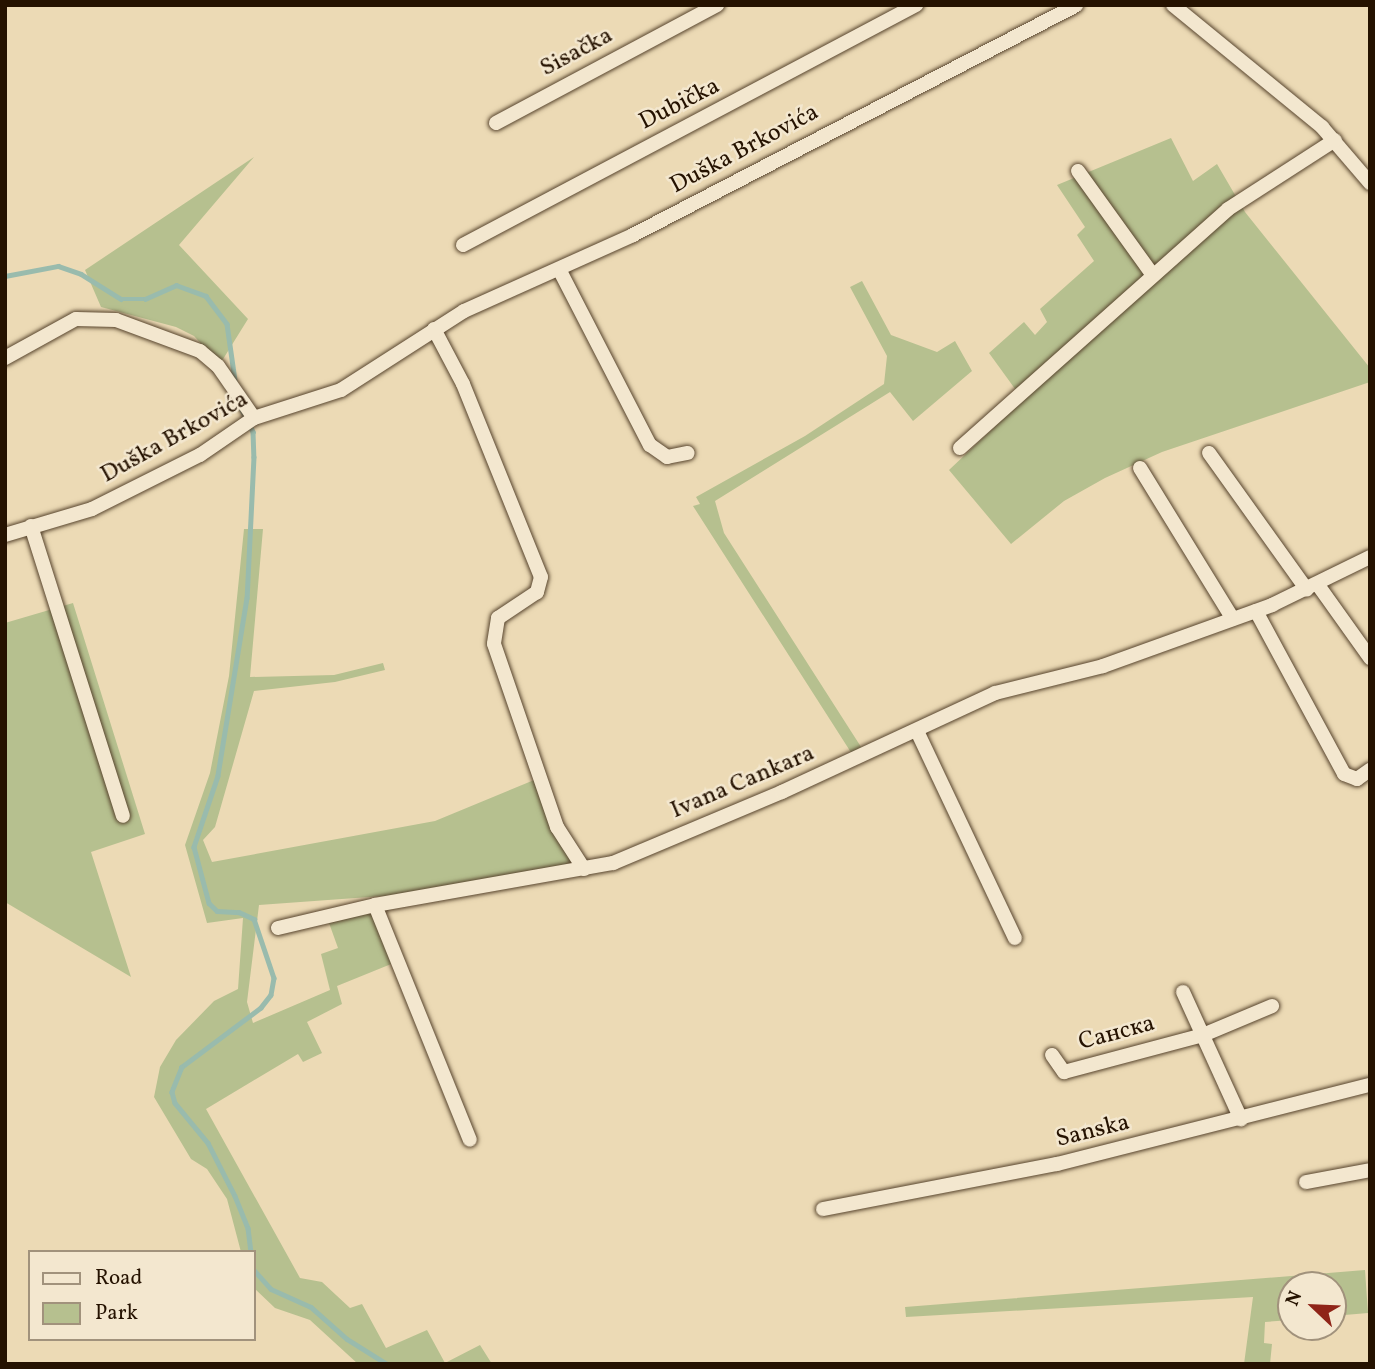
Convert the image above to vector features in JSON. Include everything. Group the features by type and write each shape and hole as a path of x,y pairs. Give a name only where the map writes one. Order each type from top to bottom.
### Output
{"street":[{"name":"Sisačka","path":"496,123 717,5"},
{"name":"Dubička","path":"463,245 916,5"},
{"name":"Duška Brkovića","path":"5,535 92,509 155,481 254,418 341,390 464,311 560,271 1076,5"},
{"path":"1173,5 1335,140 1370,183"},
{"path":"960,448 1228,209 1335,140"},
{"path":"1078,171 1152,274"},
{"path":"560,271 650,445 667,457 688,453"},
{"path":"5,358 57,327 96,317 155,331 200,351 218,366 254,418"},
{"path":"434,329 463,384 540,575 537,592 498,618 494,644 557,827 584,869"},
{"path":"1209,453 1370,658"},
{"path":"1140,468 1233,619"},
{"path":"31,526 123,816"},
{"name":"Ivana Cankara","path":"278,928 375,905 613,863 917,731 995,693 1103,666 1256,611 1313,588 1370,557"},
{"path":"1256,611 1344,774 1357,779 1370,770"},
{"path":"917,731 1015,938"},
{"path":"375,905 470,1140"},
{"path":"1183,992 1241,1119"},
{"name":"Санска","path":"1052,1055 1064,1072 1203,1035 1272,1006"},
{"name":"Sanska","path":"823,1209 1057,1164 1370,1085"},
{"path":"1306,1182 1370,1170"}],"green space":[{"path":"1171,138 1193,181 1217,164 1245,212 1370,368 1370,382 1162,452 1105,478 1064,501 1011,544 949,470 1023,400 989,353 1024,322 1035,335 1047,322 1040,309 1094,261 1077,235 1085,227 1057,185"},
{"path":"254,157 179,245 248,319 220,364 194,336 176,327 101,307 85,270"},
{"path":"862,281 891,335 937,352 955,341 972,371 913,421 890,392 715,501 724,533 863,750 852,754 693,506 700,504 696,497 805,436 884,384 887,356 850,287"},
{"path":"244,529 263,529 250,677 334,675 383,663 385,670 335,682 254,691 215,827 203,840 212,862 435,821 539,778 577,865 397,895 259,905 247,1002 253,1023 330,990 321,954 338,948 329,923 370,912 377,914 401,960 337,986 342,1004 307,1022 322,1053 303,1062 298,1054 206,1109 300,1278 322,1282 350,1308 362,1304 386,1348 427,1330 445,1363 480,1345 492,1364 358,1364 310,1320 275,1308 256,1290 256,1250 240,1250 227,1199 207,1169 191,1159 154,1097 160,1067 176,1040 214,1001 238,989 243,918 207,923 185,845 210,773 229,676"},
{"path":"73,603 145,834 91,852 131,977 5,902 5,623"},
{"path":"1365,1270 1368,1313 1347,1315 1347,1271"},
{"path":"1277,1277 1277,1321 1265,1322 1264,1343 1272,1344 1270,1364 1244,1364 1253,1297 906,1317 905,1307"}],"waterway":[{"path":"5,276 58,266 81,274 121,299 145,299 176,285 206,296 227,324 235,380"},
{"path":"240,406 253,432 254,457 247,598 218,776 194,847 209,903 217,911 239,912 254,919 274,978 271,995 261,1008 182,1067 172,1092 175,1103 208,1143 235,1196 248,1228 251,1250"},
{"path":"256,1272 271,1289 311,1307 347,1339 387,1364"}]}
